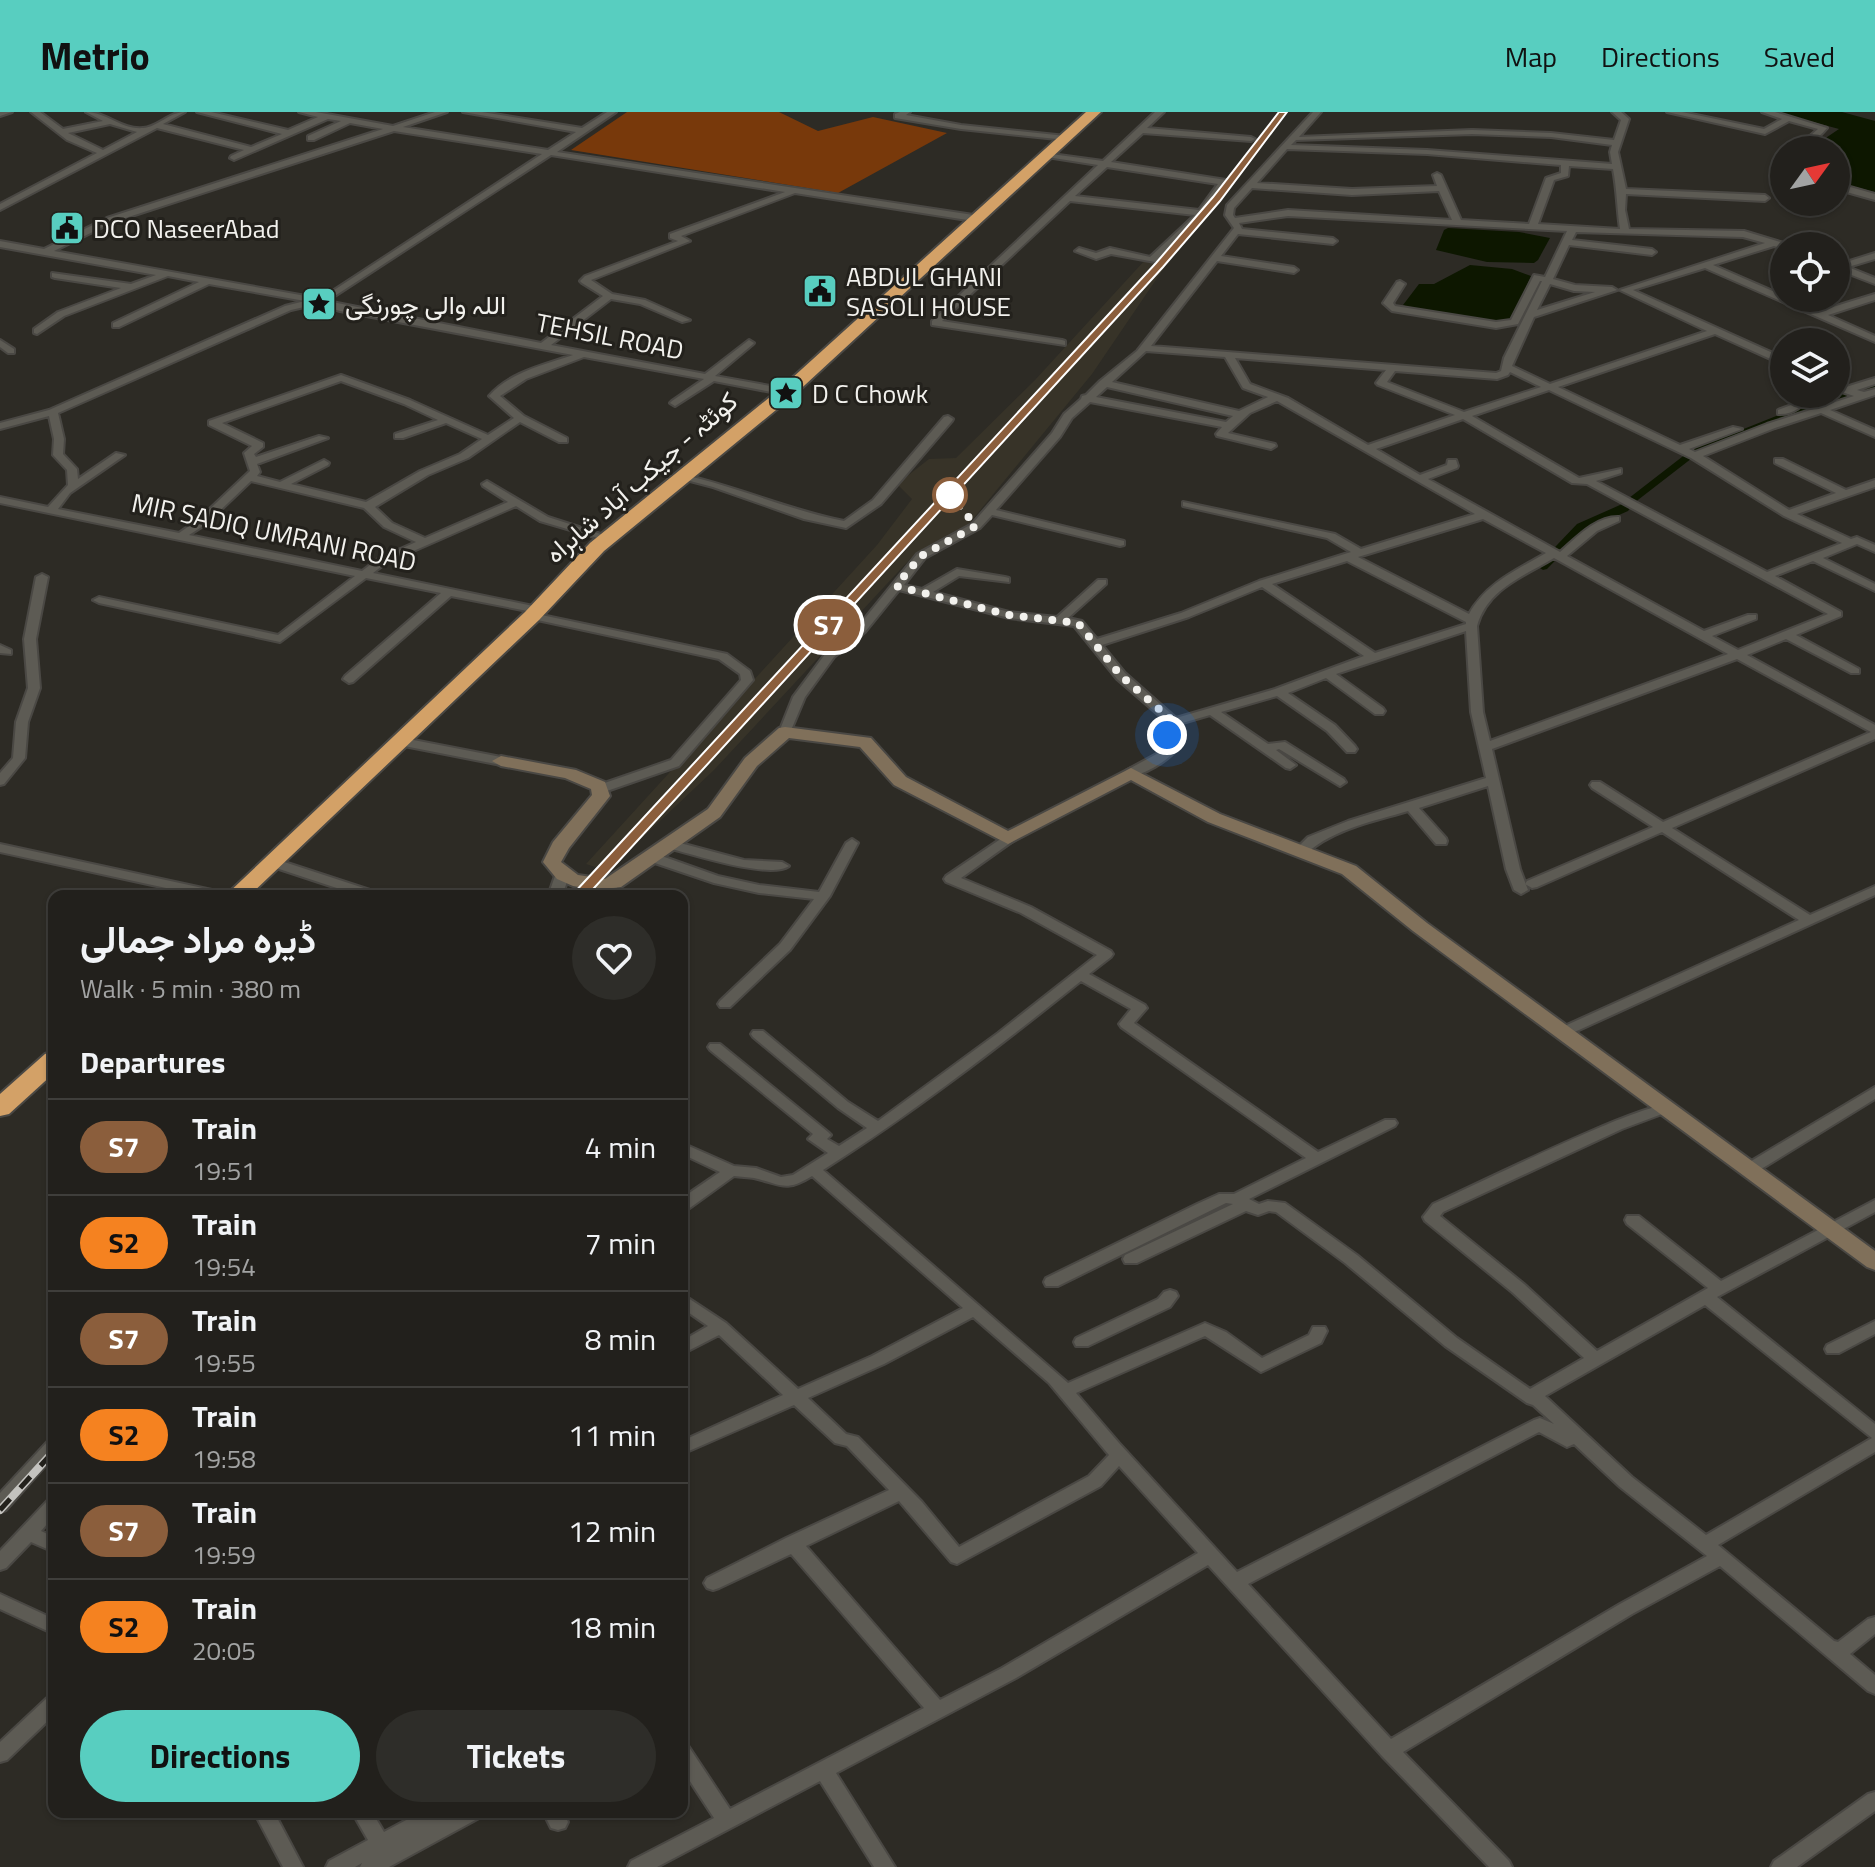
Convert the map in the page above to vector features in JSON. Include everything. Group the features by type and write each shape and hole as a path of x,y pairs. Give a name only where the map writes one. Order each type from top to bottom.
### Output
{"highway":[{"name":"کوئٹہ - جیکب آباد شاہراہ","path":"242,890 535,613 608,538 787,392 1094,112"},
{"path":"0,1108 48,1064"}],"street":[{"path":"0,114 8,112"},
{"path":"35,112 62,132 103,153"},
{"path":"90,112 109,122 145,131"},
{"path":"0,207 181,112"},
{"path":"201,112 289,133"},
{"path":"303,112 323,118 345,117 393,129 980,219"},
{"path":"45,252 110,220 443,112"},
{"path":"467,112 584,131"},
{"path":"0,426 53,412 288,308 320,303 612,112"},
{"path":"1062,343 935,323 1160,112"},
{"path":"1234,226 1229,215 1230,207 1317,112"},
{"path":"1618,114 1636,112"},
{"path":"1671,112 1765,132 1789,118"},
{"path":"1766,112 1823,128 1815,136"},
{"path":"886,113 961,127 1066,138"},
{"path":"1618,114 1625,119 1614,152 1622,191 1625,232"},
{"path":"311,138 345,117"},
{"path":"234,158 323,118"},
{"path":"62,132 109,122"},
{"path":"156,125 253,150"},
{"path":"1140,130 1251,139"},
{"path":"1291,142 1472,132 1551,135 1617,143"},
{"path":"1291,142 1618,167"},
{"path":"1047,155 1223,182 1219,192 1200,213 1152,260 1110,251 1096,256 1079,251"},
{"path":"1533,226 1550,178 1565,174 1565,163"},
{"path":"1437,175 1457,222"},
{"path":"1249,185 1352,192 1441,188"},
{"path":"685,320 642,302 609,296 585,281 616,266 686,241 673,236 796,190"},
{"path":"1850,190 1875,197"},
{"path":"1622,191 1765,198"},
{"path":"1068,198 1200,213"},
{"path":"398,741 570,774 594,783 600,789 601,796 554,855 552,862 562,876 607,890 723,805 751,762 785,732 799,697 830,655 861,630 921,556 976,526 1085,398 1144,348 1215,258 1234,226 1288,213 1625,232 1744,234 1770,242"},
{"path":"1234,226 1333,241"},
{"path":"1144,348 1497,376 1505,373 1573,229"},
{"path":"1567,242 1652,252"},
{"path":"0,247 45,252 162,276"},
{"path":"0,247 162,276"},
{"path":"1400,284 1388,303 1392,308 1496,325 1515,322 1537,277 1574,288 1625,290 1770,248"},
{"path":"1850,263 1875,256"},
{"path":"1215,258 1294,270"},
{"path":"1708,266 1875,339"},
{"path":"1850,271 1875,281"},
{"path":"55,275 135,287"},
{"path":"37,331 61,314 162,276"},
{"name":"TEHSIL ROAD","path":"162,276 787,392"},
{"path":"116,325 205,283"},
{"path":"1531,315 1612,290"},
{"path":"1625,290 1770,356"},
{"path":"543,346 609,296"},
{"path":"1818,315 1875,297"},
{"path":"1368,448 1713,332"},
{"path":"0,343 11,351"},
{"path":"675,403 710,378 749,343"},
{"path":"563,440 520,418 494,396 499,390 583,353"},
{"path":"1229,356 1246,386 1278,397 1419,479 1875,732"},
{"path":"1507,367 1695,456 1788,514 1851,543"},
{"path":"1392,369 1381,383 1465,416 1576,481 1588,481 1617,471"},
{"path":"183,535 252,478 255,472 250,451 259,445 213,423 341,378 489,439"},
{"path":"1850,386 1875,381"},
{"path":"1103,383 1238,414"},
{"path":"1850,390 1872,396"},
{"path":"1695,456 1820,409 1872,396"},
{"path":"1271,446 1221,434 1238,414 1255,404 1278,397"},
{"path":"1085,398 1228,425"},
{"path":"1679,449 1792,408"},
{"path":"1820,409 1875,434"},
{"path":"53,412 59,439 58,455 72,469 73,487"},
{"path":"0,415 16,422"},
{"path":"368,506 424,473 464,456 520,418"},
{"path":"680,477 716,485 808,517 846,525 877,502 948,419"},
{"path":"399,436 446,420"},
{"path":"252,462 323,438"},
{"path":"52,509 60,497 120,455"},
{"path":"1779,461 1844,493"},
{"path":"1419,479 1453,466 1452,462"},
{"path":"282,485 324,463"},
{"path":"252,478 368,506 388,525 426,543"},
{"path":"1485,747 1738,654 1837,614 1588,481"},
{"path":"1788,514 1875,483"},
{"path":"487,484 544,519 608,538"},
{"name":"MIR SADIQ UMRANI ROAD","path":"0,500 450,591 723,656 746,673 747,680 675,763 600,789"},
{"path":"99,600 280,639 382,561 516,502"},
{"path":"0,513 17,503"},
{"path":"1187,504 1266,520 1319,536 1331,536 1355,555 1471,623"},
{"path":"989,511 1120,543"},
{"path":"1094,644 1185,615 1263,583 1484,515"},
{"path":"1615,519 1593,529 1558,554 1495,589 1476,609 1471,623 1477,712 1506,841 1526,887 1875,732"},
{"path":"1766,576 1857,540 1875,549"},
{"path":"1813,557 1875,588"},
{"path":"925,592 957,572 1005,580"},
{"path":"0,781 19,758 22,722 34,688 30,639 42,577"},
{"path":"1061,619 1102,582"},
{"path":"1263,583 1373,657"},
{"path":"896,586 1009,615 1078,623 1121,676 1174,722"},
{"path":"349,679 450,591"},
{"path":"1704,635 1752,617"},
{"path":"688,1151 731,1171 756,1173 780,1182 797,1179 878,1128 1106,954 1026,910 951,879 1008,838 1169,752 1172,747 1167,735 1174,722 1279,692 1471,623"},
{"path":"1786,634 1855,671"},
{"path":"1327,673 1379,711"},
{"path":"1279,692 1331,728 1351,749"},
{"path":"1213,712 1290,765"},
{"path":"785,732 865,742 900,781 1008,838"},
{"path":"1265,749 1281,745 1340,782"},
{"path":"1131,773 1214,818 1349,870 1420,927 1875,1262"},
{"path":"1302,850 1313,840 1353,824 1494,780"},
{"path":"1596,785 1809,920"},
{"path":"1412,808 1441,841"},
{"path":"725,1004 785,947 823,896 852,843"},
{"path":"669,844 744,864 782,866"},
{"path":"2,851 192,890"},
{"path":"651,857 714,879 759,889 823,896"},
{"path":"272,862 356,890"},
{"path":"557,890 562,876"},
{"path":"1563,1032 1875,890"},
{"path":"1080,975 1140,1008 1126,1024 1317,1159"},
{"path":"758,1034 843,1105 878,1128"},
{"path":"715,1047 823,1135 816,1139 839,1153"},
{"path":"1748,1170 1875,1092"},
{"path":"1596,1360 1518,1288 1431,1217 1438,1208 1617,1126 1665,1108"},
{"path":"1239,1199 1390,1123"},
{"path":"813,1169 974,1310 1030,1354 1389,1750 1502,1867"},
{"path":"688,1202 731,1171"},
{"path":"1052,1282 1224,1198 1239,1199 1258,1210 1268,1206 1280,1207 1351,1259 1451,1342 1533,1399 1875,1697"},
{"path":"1131,1259 1240,1208 1239,1199"},
{"path":"1533,1399 1537,1391 1875,1205"},
{"path":"1633,1220 1875,1433"},
{"path":"1082,1342 1164,1303 1170,1296"},
{"path":"688,1304 720,1327 841,1439 852,1441 902,1492 957,1557 1095,1481 1119,1455"},
{"path":"688,1445 878,1360 974,1310"},
{"path":"688,1345 720,1327"},
{"path":"1833,1349 1875,1327"},
{"path":"1065,1391 1205,1329 1220,1336 1261,1366 1315,1339 1319,1331"},
{"path":"1235,1582 1540,1424 1551,1428 1875,1686"},
{"path":"1389,1750 1626,1609 1875,1444"},
{"path":"0,1505 48,1452"},
{"path":"713,1583 902,1492"},
{"path":"0,1563 48,1511"},
{"path":"27,1532 48,1542"},
{"path":"792,1543 937,1710"},
{"path":"638,1867 1009,1673 1210,1555"},
{"path":"0,1601 48,1624"},
{"path":"1827,1647 1841,1650 1875,1624"},
{"path":"0,1754 48,1709"},
{"path":"688,1762 727,1821"},
{"path":"823,1770 885,1867"},
{"path":"1781,1867 1875,1800"},
{"path":"267,1818 293,1867"},
{"path":"365,1818 380,1843"},
{"path":"336,1867 428,1818"},
{"path":"370,1867 461,1818"}],"shaded area":[{"path":"627,112 779,112 818,131 873,117 947,133 838,193 571,150"},
{"path":"1776,112 1842,112 1875,121 1875,192 1850,186 1850,136 1829,136 1839,129"},
{"path":"1444,230 1519,232 1550,238 1534,263 1487,262 1436,250"},
{"path":"1145,260 1166,265 1092,374 968,525 911,558 714,770 607,871 586,864 877,545 912,499 897,484 929,459 956,458 1035,380"},
{"path":"1470,265 1512,269 1531,276 1511,322 1498,323 1403,305 1419,284 1434,284"}],"waterway":[{"path":"1864,390 1875,387"},
{"path":"1695,452 1825,400 1851,393"},
{"path":"1632,500 1691,456"},
{"path":"1559,552 1581,527 1624,508 1629,502"},
{"path":"1543,566 1556,555"}],"railway":[{"path":"679,787 1159,265 1217,199 1282,112"},
{"path":"585,890 681,785"},
{"path":"0,1510 48,1458"}],"train":[{"name":"S7","path":"585,890 1159,265 1217,199 1282,112"}],"place":[{"name":"DCO NaseerAbad","path":"67,228"},
{"name":"ABDUL GHANI SASOLI HOUSE","path":"820,291"},
{"name":"اللہ والی چورنگی","path":"319,304"},
{"name":"D C Chowk","path":"786,393"}],"route":[{"path":"950,495 976,526 921,556 896,586 1009,615 1078,623 1121,676 1174,722 1167,735"}]}
